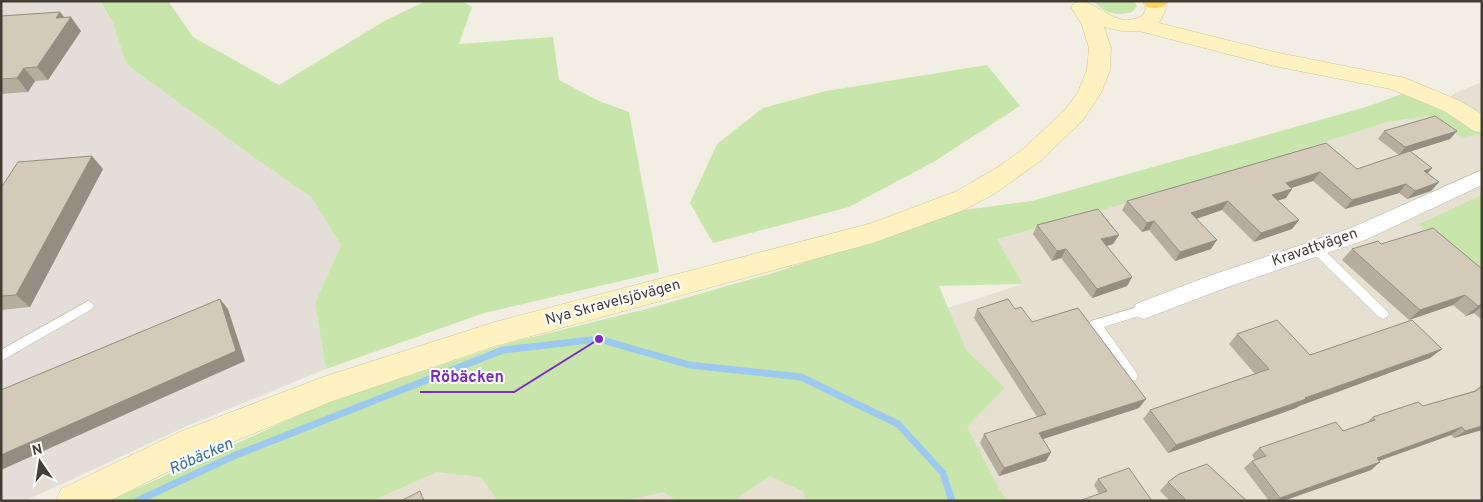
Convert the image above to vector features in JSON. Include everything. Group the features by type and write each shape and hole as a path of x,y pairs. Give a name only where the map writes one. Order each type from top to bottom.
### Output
{"main road":[{"path":"1082,7 1102,21 1146,12 1196,38 1264,57 1381,78 1417,90 1452,106 1482,125"},
{"name":"Nya Skravelsjövägen","path":"73,501 194,442 323,391 495,334 873,233 966,197 1027,158 1055,136 1076,112 1092,88 1099,69 1100,50 1096,32 1082,7"},
{"name":"Nya Skravelsjövägen","path":"1100,50 1106,37 1146,12"}],"street":[{"name":"Kravattvägen","path":"1144,310 1358,234 1482,177"}],"lane":[{"path":"1316,249 1383,314"},
{"path":"1,356 88,306"},
{"path":"1132,376 1094,325 1144,310"}],"shaded area":[{"path":"1,1 99,1 113,23 126,64 311,197 341,245 315,303 326,369 187,426 25,501 1,501"},
{"path":"1482,82 1482,501 372,501 437,472 1023,284 997,239 1185,187 1387,122 1427,116 1455,93"}],"green space":[{"path":"100,1 168,1 193,37 279,85 386,20 426,1 462,1 472,7 459,44 553,37 559,80 599,101 629,112 659,272 484,313 326,369 315,303 341,245 311,197 126,64 113,23"},
{"path":"1095,1 1134,1 1137,6 1132,12 1116,14 1102,9"},
{"path":"987,65 1020,106 935,161 849,207 713,243 690,203 717,144 763,108 826,91"},
{"path":"1404,93 1482,130 1482,134 1463,137 1427,116 1387,122 1185,187 997,239 1023,284 939,286 966,350 1005,388 967,427 999,489 1008,501 806,501 804,492 770,476 733,501 676,501 664,492 621,501 498,501 481,477 437,472 372,501 109,501 324,404 505,344 650,308 773,273 964,210 1032,201 1366,107"},
{"path":"1482,195 1482,265 1469,269 1419,224"}],"building":[{"path":"60,12 56,18 71,17 37,67 24,68 17,78 1,79 1,16"},
{"path":"1435,116 1457,131 1405,147 1384,131"},
{"path":"1326,143 1357,169 1410,151 1432,168 1424,171 1439,182 1415,191 1406,184 1352,200 1320,172 1286,183 1292,189 1272,195 1299,220 1261,233 1228,201 1191,213 1217,240 1180,252 1154,221 1147,223 1127,201"},
{"path":"92,156 16,295 1,296 1,188 18,162"},
{"path":"1098,209 1119,235 1101,239 1132,277 1097,289 1066,249 1057,251 1037,225"},
{"path":"1433,228 1482,269 1482,304 1478,306 1465,295 1420,310 1352,249 1378,241 1381,244"},
{"path":"220,299 236,351 1,455 1,390"},
{"path":"1008,299 1015,309 1021,307 1032,322 1078,308 1146,399 1039,433 1051,452 1004,468 984,434 1046,414 977,309"},
{"path":"1277,320 1310,355 1412,320 1442,349 1176,445 1150,410 1269,369 1237,334"},
{"path":"1482,386 1482,426 1465,431 1462,427 1377,458 1380,462 1280,498 1252,461 1266,456 1259,448 1336,422 1343,431 1375,420 1373,417 1418,402 1423,406 1476,391"},
{"path":"1207,464 1247,501 1187,501 1168,482 1179,474"},
{"path":"1129,468 1152,501 1079,501 1107,491 1098,479"},
{"path":"420,491 424,501 401,501"}],"waterway":[{"name":"Röbäcken","path":"137,501 236,455 503,350 599,339 689,365 801,377 898,424 943,473 952,501"}],"place":[{"name":"Röbäcken","path":"599,339"}]}
